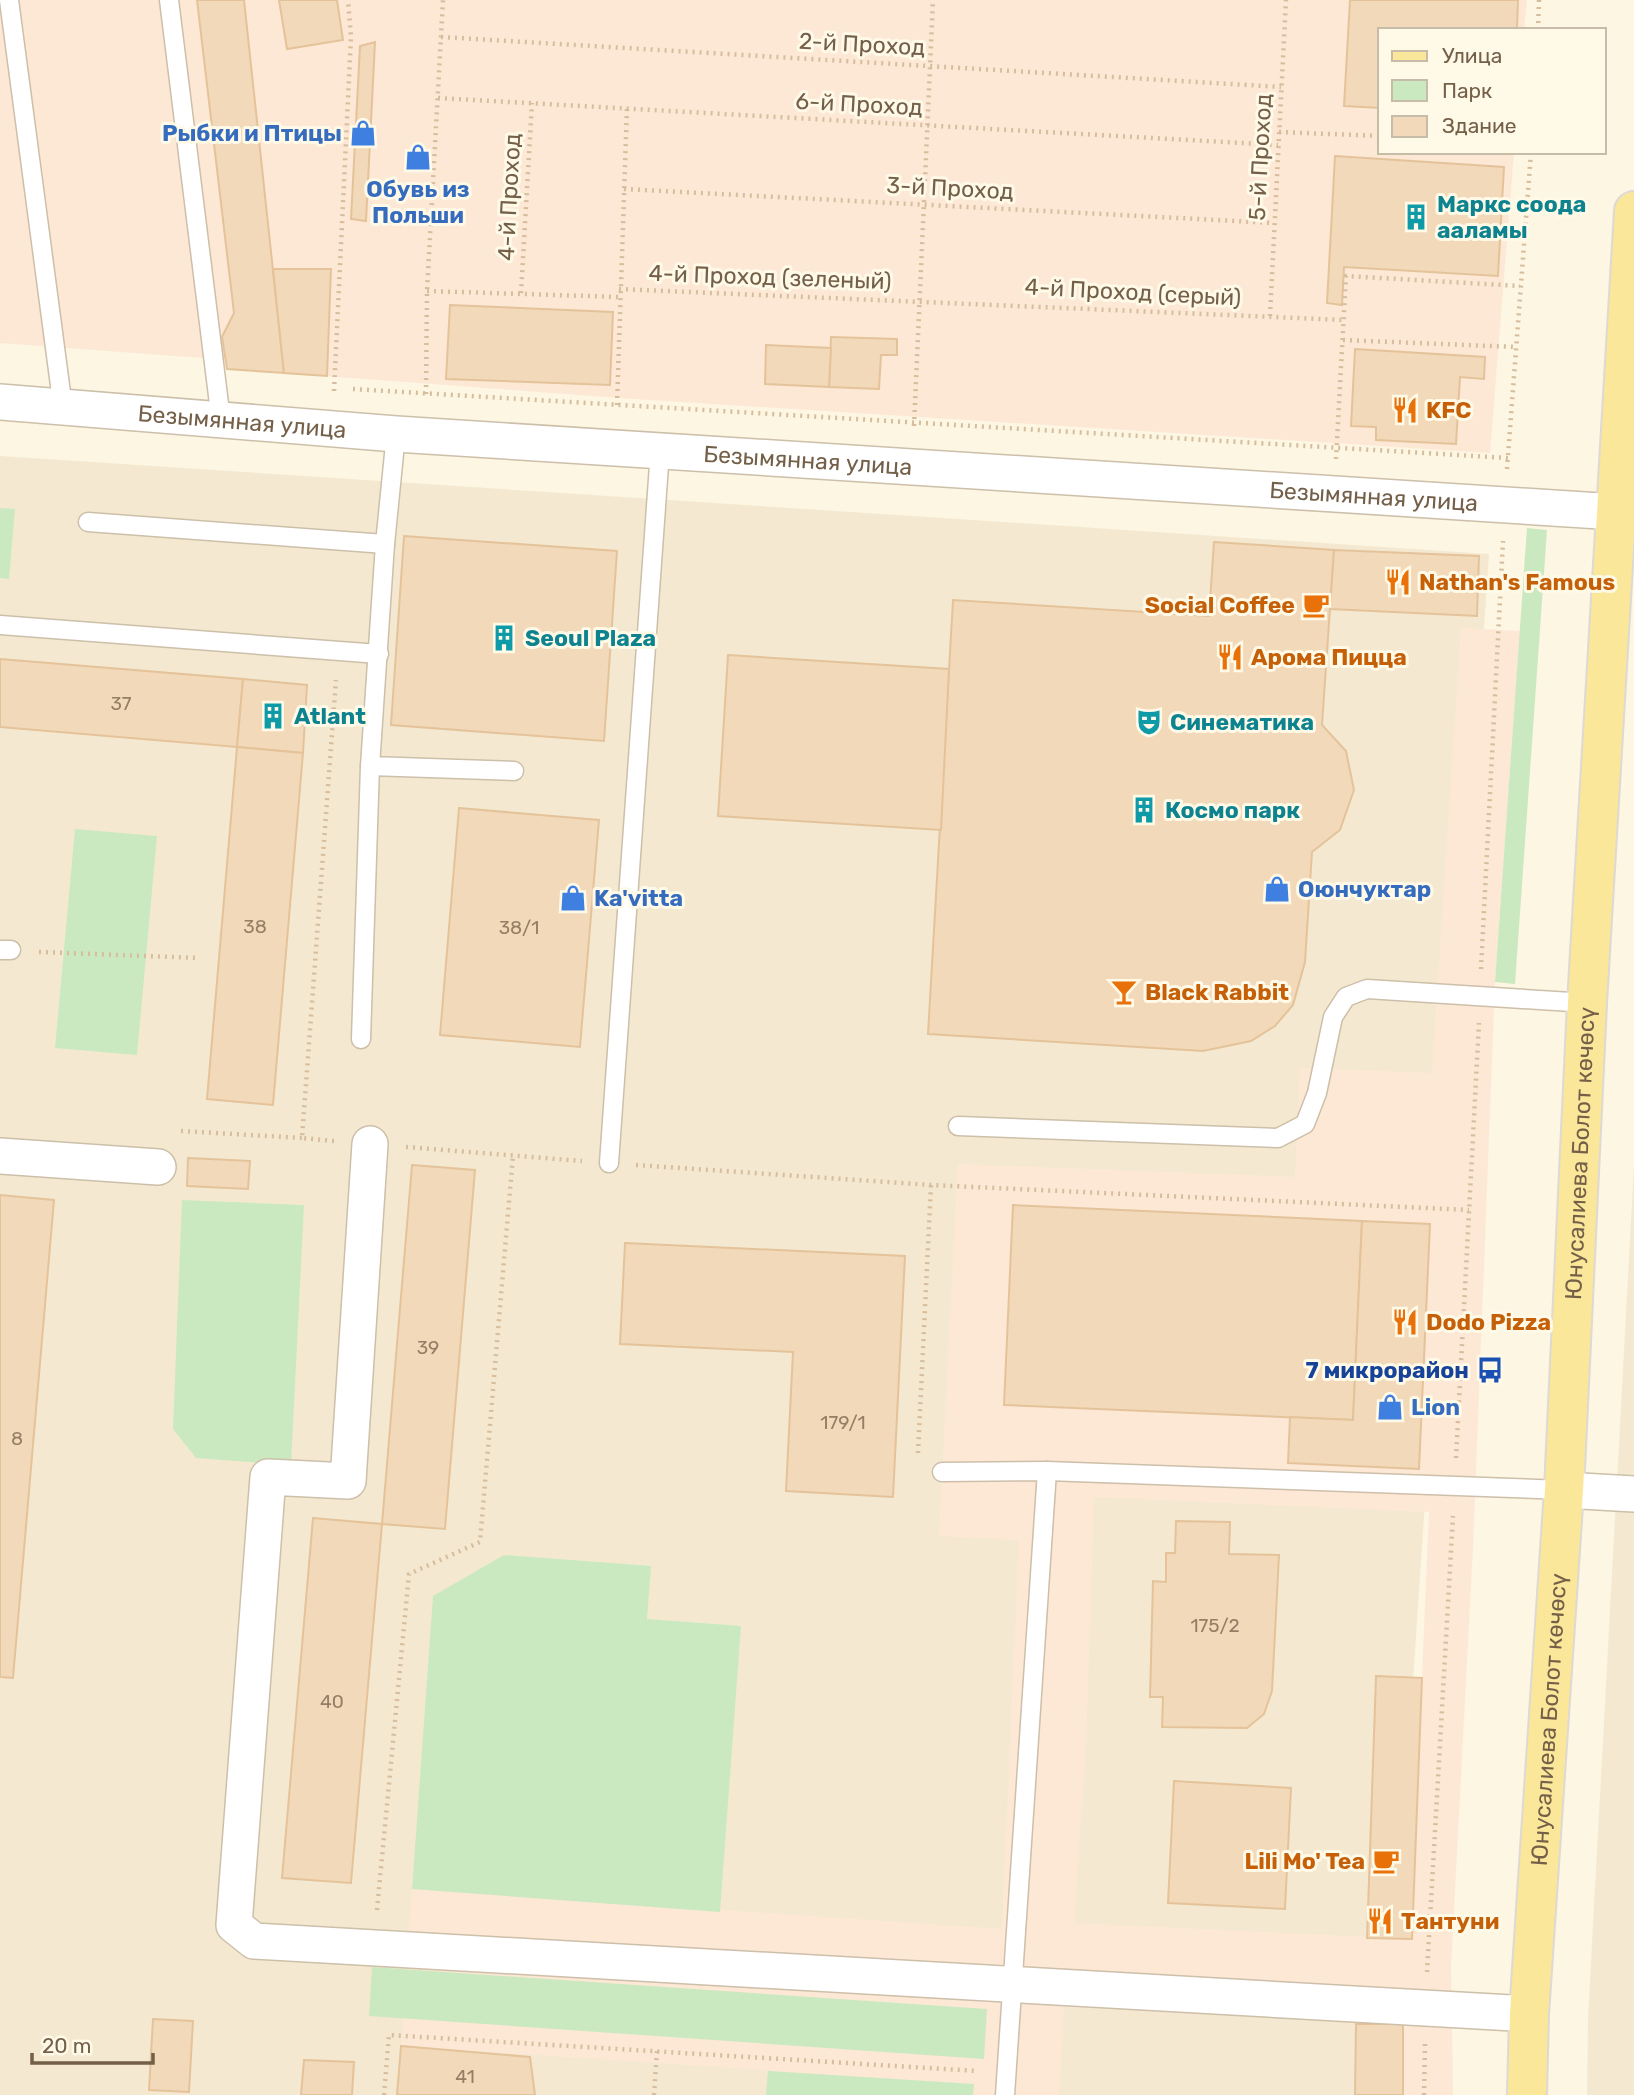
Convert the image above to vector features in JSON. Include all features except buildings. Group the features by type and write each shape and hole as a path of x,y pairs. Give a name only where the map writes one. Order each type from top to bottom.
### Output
{"main road":[{"name":"Юнусалиева Болот көчөсү","path":"1527,2095 1529,2014 1564,1490 1587,1003 1634,211"}],"street":[{"name":"Безымянная улица","path":"0,402 411,435 1616,512"},
{"path":"370,1144 348,1481 268,1477 234,1925 254,1941 1529,2014"},
{"path":"0,1156 158,1167"},
{"path":"1564,1490 1634,1494"}],"lane":[{"path":"9,0 63,408"},
{"path":"169,0 220,420"},
{"path":"361,1039 370,766 385,544 411,435"},
{"path":"609,1163 660,451"},
{"path":"88,522 385,544"},
{"path":"0,625 379,654"},
{"path":"370,766 514,771"},
{"path":"958,1126 1278,1138 1305,1124 1317,1093 1333,1017 1346,997 1367,989 1587,1003"},
{"path":"943,1472 1047,1471 1564,1490"},
{"path":"1005,2095 1047,1471"}],"path":[{"path":"332,429 351,37 348,0"},
{"path":"411,435 426,394 427,291 443,0"},
{"path":"912,467 933,0"},
{"name":"5-й Проход","path":"1270,316 1286,0"},
{"path":"1538,28 1539,0"},
{"name":"2-й Проход","path":"441,37 1281,87"},
{"name":"6-й Проход","path":"438,98 1278,145"},
{"name":"4-й Проход","path":"521,293 532,103"},
{"path":"616,448 619,289 627,108"},
{"path":"1279,132 1378,136"},
{"path":"1424,2095 1425,2007 1455,1487 1504,505 1531,154"},
{"name":"3-й Проход","path":"624,188 1274,223"},
{"path":"1334,494 1346,276 1520,286"},
{"name":"4-й Проход (зеленый)","path":"619,289 919,300"},
{"name":"4-й Проход","path":"427,291 619,297"},
{"name":"4-й Проход (серый)","path":"919,300 1344,320"},
{"path":"1343,340 1516,347"},
{"path":"334,387 1508,458"},
{"path":"302,1138 338,651"},
{"path":"5,950 199,958"},
{"path":"181,1131 931,1185 1469,1210"},
{"path":"377,1911 409,1574 480,1542 513,1155"},
{"path":"931,1185 917,1471 943,1472"},
{"path":"384,2095 389,2035 1006,2073"},
{"path":"654,2095 657,2051"}],"shaded area":[{"path":"0,0 1527,0 1524,28 1378,28 1378,154 1514,154 1490,453 619,398 284,373 283,364 0,343"},
{"path":"0,456 1489,554 1385,2095 0,2095"},
{"path":"1461,628 1520,631 1495,982 1473,1547 1451,1967 1453,2095 1403,2095 1403,2024 1064,2007 1059,2095 973,2095 973,2084 401,2046 412,1889 1002,1929 1019,1540 939,1536 958,1164 1295,1177 1300,1068 1432,1073","holes":["1013,1205 1430,1224 1419,1468 1288,1463 1290,1417","1094,1497 1429,1512 1411,1939 1074,1923 1086,1744"]},
{"path":"1634,1166 1634,2095 1587,2095 1588,2018"}],"green space":[{"path":"0,508 15,509 9,579 0,578"},
{"path":"1527,528 1547,530 1515,984 1495,982"},
{"path":"75,829 157,836 137,1055 55,1048"},
{"path":"182,1200 304,1205 291,1465 196,1458 173,1429"},
{"path":"504,1555 651,1566 647,1619 741,1626 720,1912 412,1889 433,1596"},
{"path":"372,1967 987,2009 984,2059 369,2016"},
{"path":"768,2071 974,2084 973,2095 766,2095"}],"place":[{"name":"Рыбки и Птицы","path":"363,133"},
{"name":"Обувь из Польши","path":"418,157"},
{"name":"Маркс соода ааламы","path":"1416,217"},
{"name":"KFC","path":"1405,410"},
{"name":"Nathan's Famous","path":"1398,582"},
{"name":"Social Coffee","path":"1316,605"},
{"name":"Seoul Plaza","path":"504,638"},
{"name":"Арома Пицца","path":"1230,657"},
{"name":"Atlant","path":"273,716"},
{"name":"Синематика","path":"1149,722"},
{"name":"Космо парк","path":"1144,810"},
{"name":"Оюнчуктар","path":"1277,889"},
{"name":"Ka'vitta","path":"573,898"},
{"name":"Black Rabbit","path":"1124,992"},
{"name":"Dodo Pizza","path":"1405,1322"},
{"name":"7 микрорайон","path":"1490,1370"},
{"name":"Lion","path":"1390,1407"},
{"name":"Lili Mo' Tea","path":"1386,1861"},
{"name":"Тантуни","path":"1380,1921"}]}
